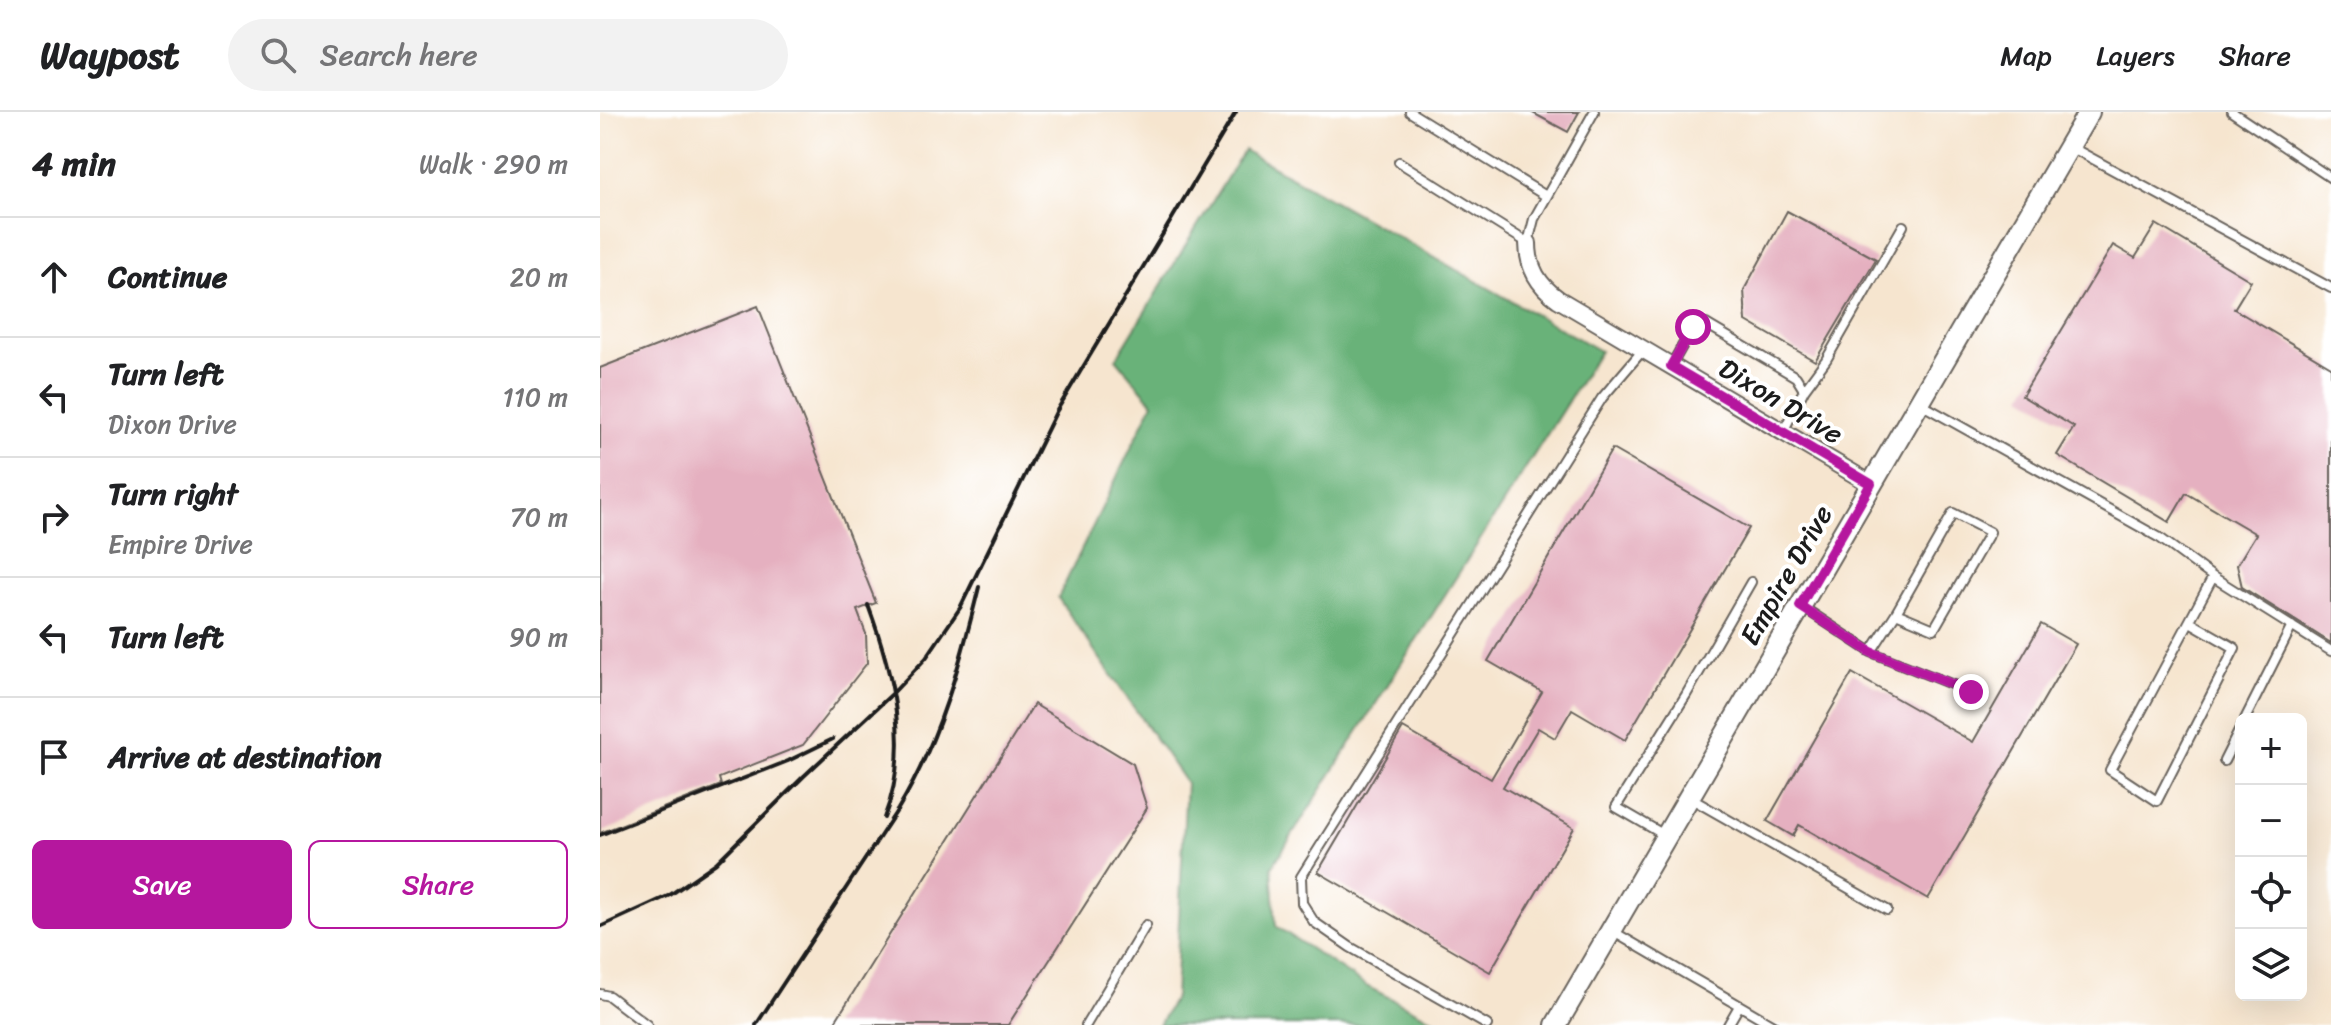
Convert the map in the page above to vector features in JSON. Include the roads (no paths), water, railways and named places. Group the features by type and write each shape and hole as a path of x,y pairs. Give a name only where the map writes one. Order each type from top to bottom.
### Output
{"street":[{"name":"Empire Drive","path":"1563,1022 1611,931 2089,112"},
{"name":"Dixon Drive","path":"1528,243 1531,266 1545,290 1871,484"}],"lane":[{"path":"1410,112 1546,196"},
{"path":"1399,162 1528,243 1534,219 1594,112"},
{"path":"2232,112 2331,178"},
{"path":"2069,146 2331,288"},
{"path":"1783,432 1804,390 1826,360 1903,226"},
{"path":"1671,366 1693,327 1706,324 1796,377 1804,390"},
{"path":"1487,1025 1350,947 1314,922 1302,903 1301,877 1602,398 1643,349"},
{"path":"1918,403 2160,538 2213,577 2331,651"},
{"path":"1871,652 1953,513 1990,532 1934,629 1896,613"},
{"path":"2190,622 2235,648 2157,801 2110,770 2213,577"},
{"path":"1666,836 1616,807 1686,695 1751,582"},
{"path":"1800,606 1871,652 1971,692"},
{"path":"2248,713 2292,626"},
{"path":"2224,761 2235,739"},
{"path":"1689,797 1887,910"},
{"path":"1086,1025 1146,925"},
{"path":"1611,931 1773,1025"},
{"path":"600,994 609,996 647,1025"},
{"path":"1728,1025 1739,1006"}],"railway":[{"path":"600,927 670,895 716,863 926,658 960,608 1056,412 1236,112"},
{"path":"756,1025 913,783 947,701 979,587"},
{"path":"868,605 885,657 896,711 897,765 884,818"},
{"path":"600,835 788,761 833,739"}]}
